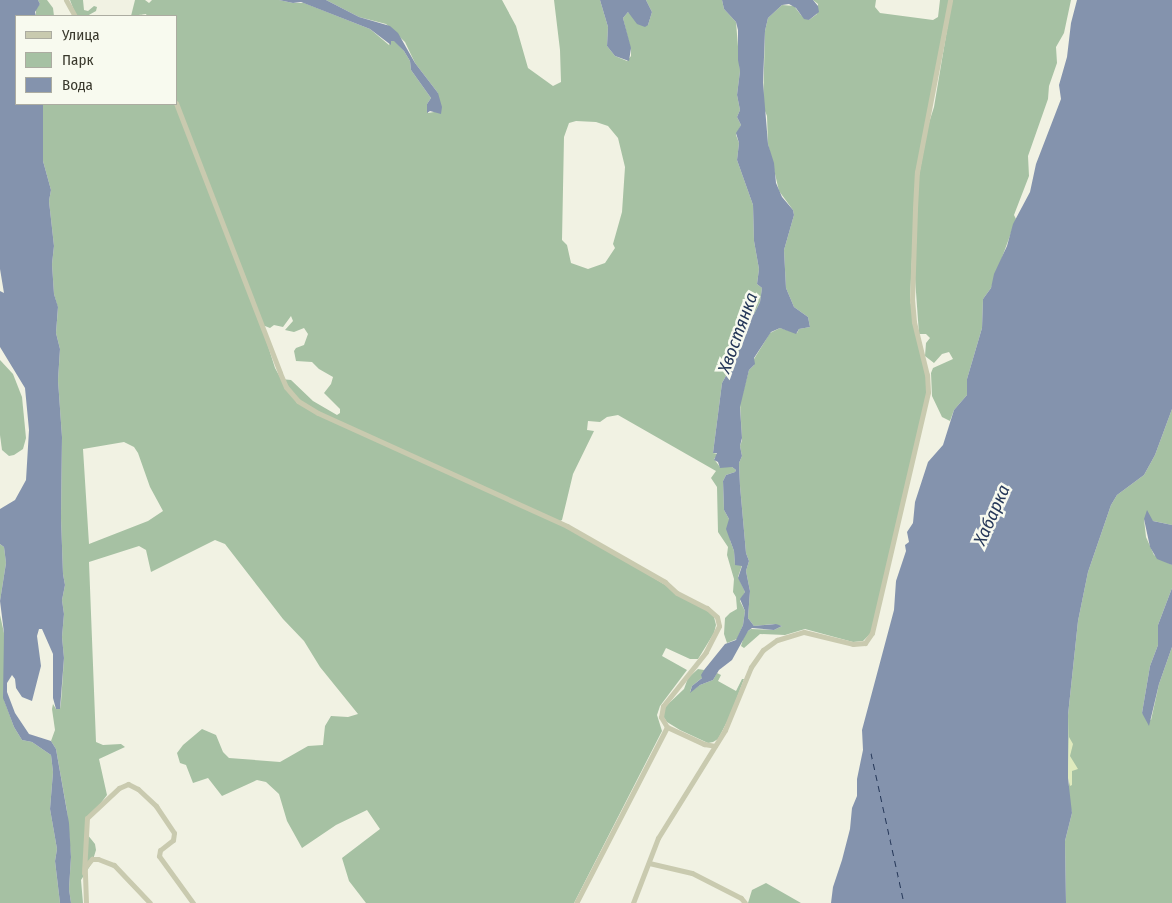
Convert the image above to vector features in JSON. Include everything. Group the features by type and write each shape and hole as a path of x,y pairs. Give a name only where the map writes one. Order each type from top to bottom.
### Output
{"street":[{"path":"66,0 74,15"},
{"path":"633,903 667,822 716,746 751,667 769,645 777,640 804,632 853,644 865,643 872,633 928,392 927,375 912,307 917,172 950,0"},
{"path":"177,105 286,387 298,401 318,412 567,526 665,582 677,593 713,612 719,626 711,643 663,706 661,717 667,726 704,744 716,746"},
{"path":"576,903 667,726"},
{"path":"86,903 84,874 86,818 119,788 128,784 138,789 156,806 174,833 173,840 160,850 159,856 193,903"},
{"path":"84,874 88,862 92,859 105,860 119,870 150,903"},
{"path":"649,862 692,873 740,898 744,903"}],"green space":[{"path":"38,0 47,0 53,8 54,15 36,15 36,9 40,4"},
{"path":"70,0 83,0 84,10 88,11 94,6 97,7 96,11 89,15 76,15"},
{"path":"135,0 145,0 149,3 152,0 279,0 304,3 370,29 389,45 391,40 395,41 404,51 410,61 411,70 431,98 427,104 428,113 434,112 438,93 415,63 405,42 386,24 359,17 326,0 502,0 516,26 528,68 553,86 561,82 560,50 554,0 600,0 608,27 607,46 615,56 627,61 631,56 631,51 623,18 628,12 648,25 652,12 646,0 722,0 724,9 736,22 740,71 737,95 740,110 737,117 741,125 736,135 739,143 737,160 753,205 754,241 759,269 757,284 762,288 760,302 754,314 746,315 749,323 737,356 722,383 713,453 718,454 714,459 720,467 732,467 736,470 726,475 723,481 724,510 729,519 730,540 734,551 735,565 742,565 738,577 745,592 740,601 745,611 743,625 737,639 727,643 724,634 725,618 737,609 736,597 733,592 734,579 727,555 728,547 718,532 717,487 711,478 716,471 618,415 607,417 600,422 588,421 587,430 594,431 573,474 562,520 560,521 708,611 714,617 716,625 714,633 698,659 690,659 666,648 662,656 687,670 660,706 657,715 662,731 574,903 366,903 349,881 342,858 380,829 367,810 336,825 302,848 287,821 279,794 266,782 257,780 222,796 208,778 193,783 186,765 180,763 177,753 183,745 202,729 216,735 223,752 229,758 280,762 308,746 323,745 325,726 331,716 348,717 358,714 320,667 304,641 283,619 225,544 215,540 151,572 146,550 139,546 89,562 96,742 103,745 121,744 125,747 99,759 107,795 88,820 87,834 95,844 96,850 92,863 81,880 83,903 71,903 69,889 71,857 67,811 56,749 51,741 55,730 53,704 56,709 60,709 61,702 64,658 62,637 64,614 62,600 65,585 61,518 62,437 58,380 60,349 56,333 58,308 54,294 52,264 54,246 49,201 51,190 43,161 43,105 178,105 178,15 131,15","holes":["576,121 596,122 608,126 618,138 625,167 622,212 613,244 615,248 605,263 588,269 571,263 567,245 562,240 564,137 569,123","291,316 293,321 285,330 294,332 304,328 308,334 304,345 296,348 294,351 296,361 312,362 319,369 333,377 331,384 324,393 340,409 340,413 337,415 313,401 291,380 281,379 275,368 263,330 265,326 270,328 274,325 283,327","124,442 134,447 138,453 150,487 163,511 148,521 89,544 83,449"]},
{"path":"813,0 876,0 875,7 880,13 933,20 938,17 940,0 949,0 916,172 910,300 926,376 927,392 871,633 863,641 853,642 805,629 785,635 760,634 744,648 741,646 745,633 751,629 774,630 782,626 773,624 754,626 748,618 750,591 746,571 749,561 746,553 739,463 742,456 740,446 742,440 740,403 749,370 754,365 754,359 770,333 780,328 797,333 799,329 810,327 808,317 794,307 786,288 784,250 794,215 793,210 779,191 768,144 767,116 763,106 765,31 768,18 782,5 794,6 801,15 809,20 817,14 818,4"},
{"path":"952,0 1071,0 1064,33 1056,47 1057,63 1049,86 1048,99 1028,156 1029,176 1014,215 1016,219 991,288 983,299 982,328 967,379 967,395 954,410 950,421 942,417 932,396 931,373 933,368 953,359 949,352 942,354 934,363 925,356 926,343 930,338 926,334 919,334 915,278 918,181 928,126 934,107"},
{"path":"0,360 13,374 22,397 26,438 23,449 9,456 2,450 0,435"},
{"path":"1172,409 1172,525 1144,519 1146,537 1154,555 1172,565 1172,588 1158,625 1158,645 1150,666 1142,713 1151,720 1159,684 1172,647 1172,903 1066,903 1065,841 1072,813 1069,802 1068,715 1078,621 1088,572 1111,505 1117,495 1144,475 1155,455"},
{"path":"0,544 4,547 6,563 0,601"},
{"path":"0,615 4,633 4,700 14,727 22,740 32,742 51,755 53,772 50,809 57,849 55,861 60,903 0,903"},
{"path":"698,669 704,670 703,677 692,686 690,692 700,685 713,680 717,673 721,675 718,681 736,691 742,679 744,679 730,716 718,739 708,743 680,730 667,722 663,716 665,707 684,689 688,678"},
{"path":"766,883 801,903 748,903 752,890"}],"sand":[{"path":"1069,737 1073,744 1070,756 1078,769 1072,771 1072,785 1070,786 1068,778"}],"water":[{"path":"0,0 38,0 40,4 35,12 36,15 15,15 15,105 43,105 43,161 51,190 49,201 54,246 52,264 54,294 58,307 56,333 60,349 58,380 62,437 61,518 65,585 62,600 64,614 62,637 64,658 60,709 56,709 53,698 53,654 42,629 39,629 37,636 41,666 32,701 22,697 16,688 15,679 12,675 7,683 7,692 15,713 29,734 51,741 56,749 69,823 71,857 69,889 71,903 60,903 55,861 57,849 50,809 53,772 51,755 32,742 22,740 14,727 3,698 4,633 0,601 6,563 4,547 0,544 0,509 15,500 26,480 29,430 25,388 0,347 0,291 4,293 0,269"},
{"path":"279,0 326,0 359,17 390,26 398,33 415,63 438,93 442,107 441,114 430,111 427,113 427,104 431,98 411,70 410,61 404,51 394,41 391,41 391,45 370,29 301,2 293,3"},
{"path":"600,0 646,0 652,12 648,25 645,27 637,24 628,12 623,18 631,48 629,61 615,56 607,46 608,27"},
{"path":"722,0 813,0 818,6 819,12 809,20 804,19 796,8 789,4 782,5 768,18 765,31 763,83 768,144 774,163 776,183 782,197 793,210 794,215 784,250 786,288 794,307 808,317 810,327 799,329 796,334 780,328 771,332 754,358 755,364 749,370 740,407 742,438 740,446 742,456 739,463 740,486 746,553 749,561 746,571 750,591 748,618 754,626 776,624 782,626 774,630 752,628 748,631 732,660 719,670 713,680 700,685 690,693 692,686 702,678 701,675 704,670 725,644 736,640 743,625 745,611 740,599 745,592 738,578 742,566 735,565 734,551 726,529 729,519 724,510 723,481 726,475 736,470 732,467 720,468 718,462 714,460 717,453 713,453 722,383 737,356 749,323 745,316 754,314 760,302 762,288 757,284 759,269 754,241 753,205 737,160 739,143 736,133 741,125 737,117 740,110 737,95 740,71 738,30 736,22 724,9"},
{"name":"Хабарка","path":"1077,0 1172,0 1172,409 1155,455 1144,475 1117,495 1111,505 1088,572 1078,621 1068,715 1068,778 1072,813 1065,841 1066,903 831,903 833,887 850,829 852,808 857,796 857,779 863,750 862,730 894,610 896,581 906,551 905,545 909,542 907,532 913,523 915,502 928,462 943,445 954,410 967,395 967,379 982,328 983,299 991,288 994,274 1007,246 1013,224 1030,192 1036,164 1061,99 1059,85 1067,57 1071,23"},
{"path":"1147,510 1153,521 1172,525 1172,565 1157,559 1150,547 1144,519"},
{"path":"1172,588 1172,647 1159,684 1149,726 1142,713 1150,666 1158,645 1158,625"}],"ferry route":[{"path":"871,753 904,903"}],"water label":[{"name":"Хвостянка","path":"738,333"}]}
